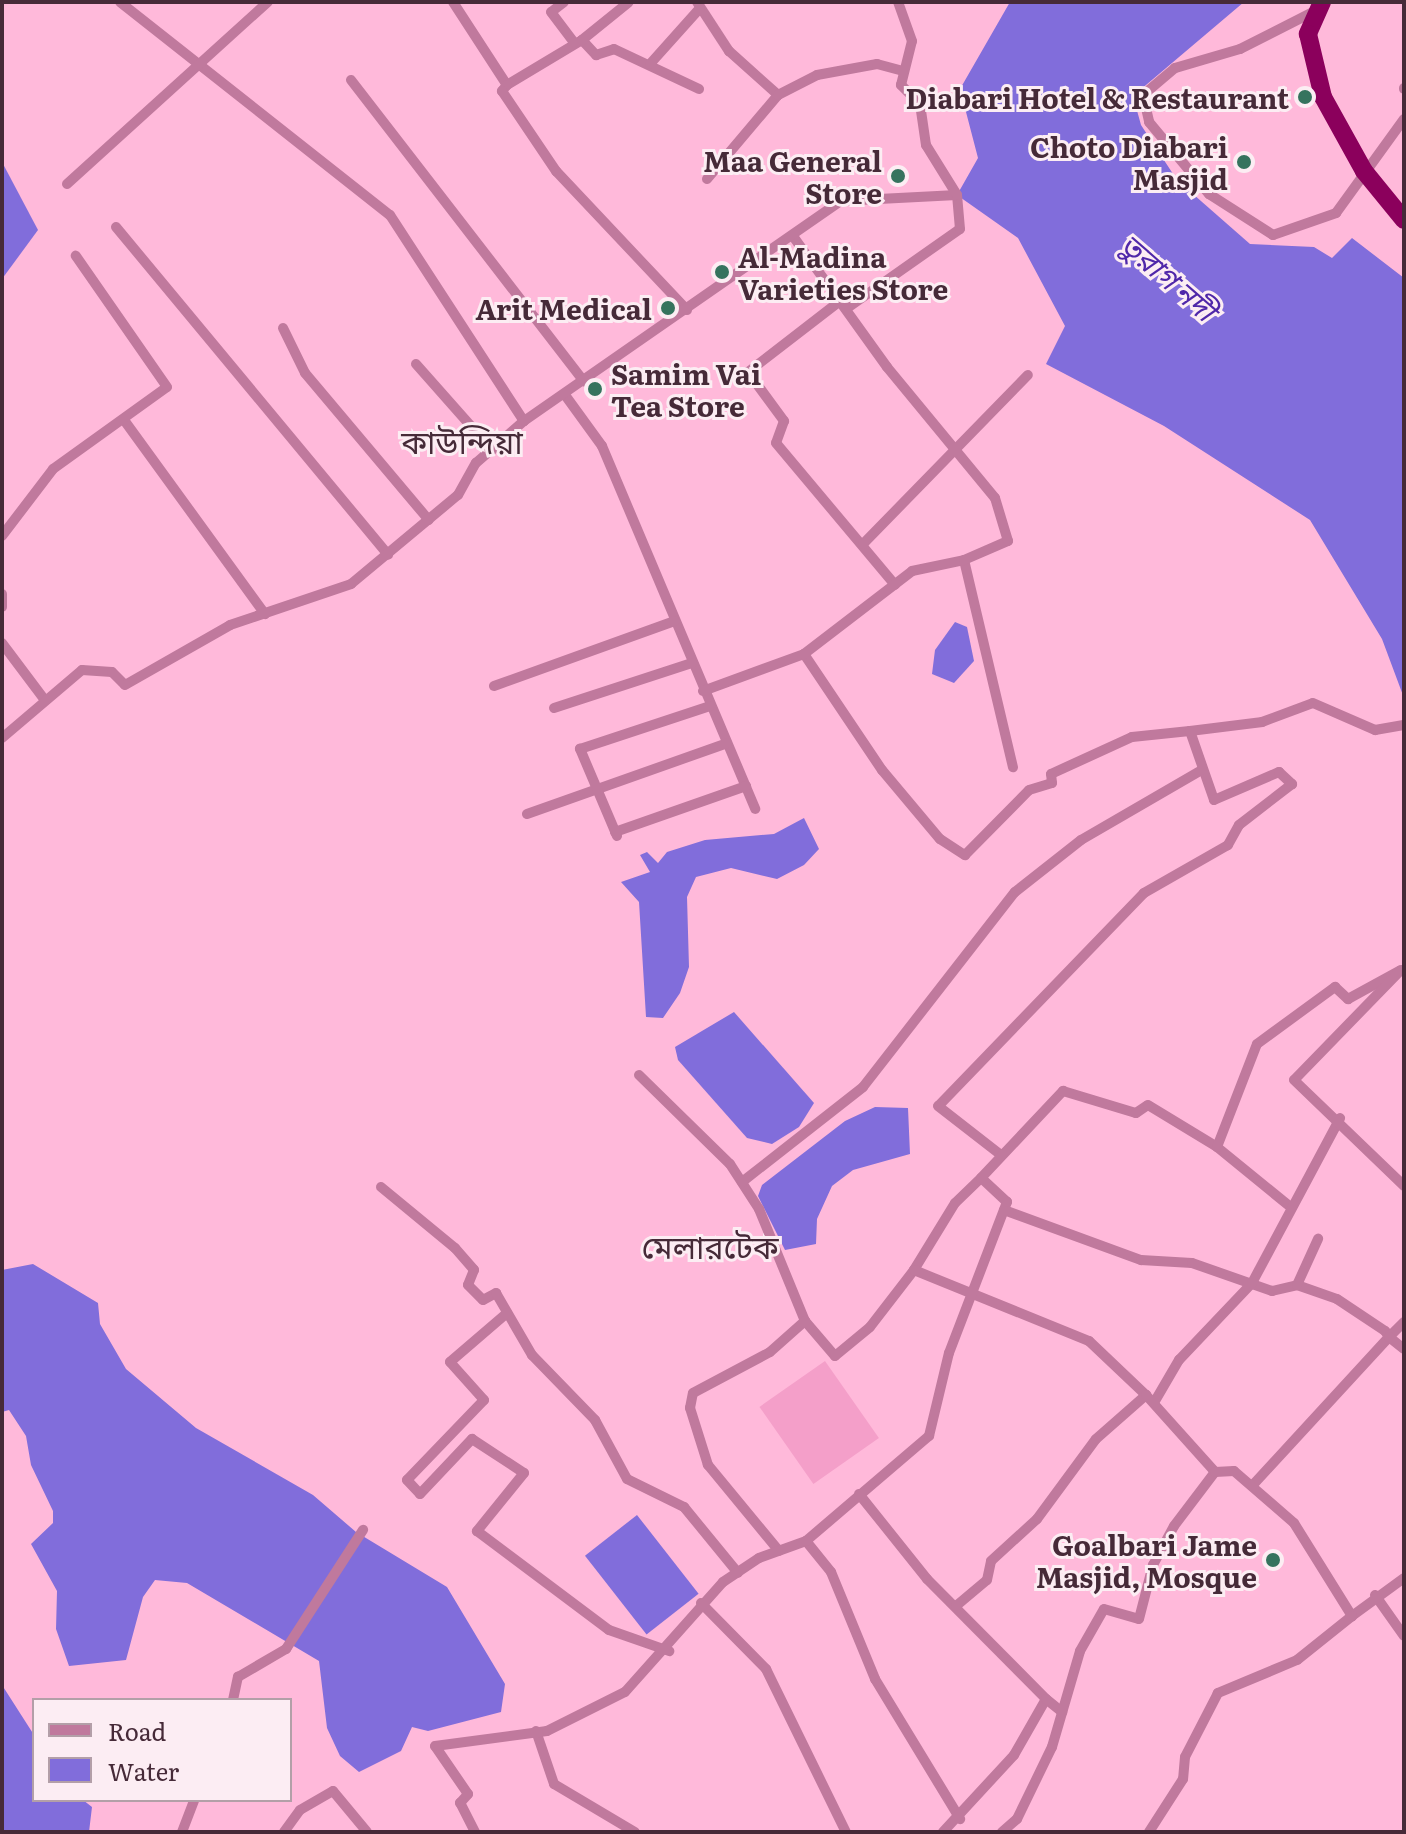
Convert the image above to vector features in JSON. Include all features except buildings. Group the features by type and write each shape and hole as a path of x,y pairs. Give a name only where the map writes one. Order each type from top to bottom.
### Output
{"highway":[{"path":"1319,6 1308,34 1318,81 1364,171 1404,220"}],"street":[{"path":"120,2 193,64 390,215 524,421"},
{"path":"67,184 193,64 268,2"},
{"path":"453,2 507,85"},
{"path":"564,2 551,12 596,55 614,49 699,89"},
{"path":"629,2 578,41 502,91 556,171 687,310"},
{"path":"895,585 776,443 784,421 748,372 843,305 960,229 957,195 926,145 920,104 901,85 912,41 898,2"},
{"path":"650,64 699,5 729,51 778,95"},
{"path":"1319,6 1240,49 1175,68 1143,95 1142,107 1209,194 1273,235 1336,213 1404,119"},
{"path":"707,179 778,95 847,69 877,64 904,71"},
{"path":"351,80 584,382"},
{"path":"2,738 44,699 82,670 112,672 125,685 175,652 265,614 351,584 429,520 492,450 524,421 840,201 957,195"},
{"path":"116,227 388,555"},
{"path":"703,691 804,654 912,571 964,560 1008,541 995,498 843,305 793,236"},
{"path":"2,536 53,469 167,387 76,256"},
{"path":"283,328 305,373 429,520"},
{"path":"416,364 492,450"},
{"path":"863,544 1028,375"},
{"path":"565,395 602,446 755,809"},
{"path":"124,420 265,614"},
{"path":"964,560 1013,767"},
{"path":"2,594 2,607"},
{"path":"494,686 675,621"},
{"path":"2,643 44,699"},
{"path":"804,654 882,770 940,839 965,855 1029,790 1052,783 1051,774 1109,743 1262,722 1313,703 1375,730 1404,725"},
{"path":"554,708 692,663"},
{"path":"710,706 580,749 616,834 746,786"},
{"path":"1001,1155 938,1106 1144,893 1228,845 1239,825 1292,784 1279,772 1214,800 1200,771 1190,731"},
{"path":"527,814 727,743"},
{"path":"742,1182 863,1087 1015,892 1081,840 1200,771"},
{"path":"1217,1147 1257,1044 1335,987 1348,999 1401,970 1294,1080 1340,1118 1404,1186"},
{"path":"639,1075 742,1182 805,1321 835,1356 870,1327 914,1270 955,1203 1063,1091 1136,1113 1148,1105 1217,1147 1288,1205"},
{"path":"956,1606 987,1580 991,1561 1037,1519 1096,1439 1151,1398 1179,1360 1252,1283 1288,1205 1340,1118"},
{"path":"475,1832 460,1803 468,1794 435,1746 536,1731 625,1692 669,1651 701,1603 738,1573 779,1551 806,1541 929,1436 949,1353 1007,1202 981,1178"},
{"path":"381,1187 455,1248 474,1270 468,1285 483,1300 496,1293 532,1355 595,1420 627,1479 684,1507 738,1573"},
{"path":"1004,1210 1141,1260 1192,1263 1272,1291 1297,1285 1337,1299 1404,1349"},
{"path":"1297,1285 1318,1239"},
{"path":"914,1270 973,1297 1089,1341 1151,1398 1215,1472"},
{"path":"507,1313 450,1362 484,1400 407,1480 420,1494 472,1439 524,1473 477,1531 609,1630 669,1651"},
{"path":"779,1551 708,1465 690,1408 693,1393 770,1352 805,1321"},
{"path":"1254,1484 1404,1322"},
{"path":"1215,1472 1234,1471 1254,1484 1294,1523 1352,1616"},
{"path":"1002,1832 1017,1819 1062,1712 1080,1651 1104,1609 1139,1619 1153,1565 1215,1472"},
{"path":"859,1494 956,1606 1062,1712"},
{"path":"233,1698 238,1677 286,1649 363,1530"},
{"path":"806,1541 831,1572 875,1679 960,1819"},
{"path":"1149,1832 1183,1779 1185,1757 1218,1693 1297,1660 1375,1595 1404,1578"},
{"path":"1375,1595 1404,1636"},
{"path":"701,1603 766,1669 846,1832"},
{"path":"943,1832 960,1819 1014,1755 1046,1699"},
{"path":"536,1731 554,1784 635,1832"},
{"path":"284,1832 300,1810 333,1791 367,1832"},
{"path":"182,1832 193,1802"}],"shaded area":[{"path":"825,1361 879,1438 813,1484 759,1407"}],"water":[{"name":"তুরাগ নদী","path":"1010,2 1244,2 1133,96 1141,125 1177,180 1250,244 1314,247 1332,258 1352,238 1404,278 1404,698 1382,639 1310,520 1164,426 1046,364 1065,326 1018,238 957,195 978,158 960,89"},
{"path":"2,162 38,230 2,279"},
{"path":"955,622 967,627 974,661 954,683 932,674 935,650"},
{"path":"804,818 819,849 804,865 777,879 731,868 696,877 687,897 689,967 680,993 663,1018 646,1017 639,902 621,882 650,872 640,855 647,852 658,863 667,852 705,840 774,834"},
{"path":"734,1012 814,1103 799,1127 772,1144 747,1138 678,1060 675,1047"},
{"path":"875,1107 908,1108 910,1154 853,1170 832,1186 817,1219 816,1244 785,1250 758,1196 762,1185 845,1121"},
{"path":"33,1264 98,1303 100,1324 126,1369 196,1428 313,1495 356,1532 447,1587 505,1684 501,1712 428,1731 412,1727 401,1751 359,1772 340,1756 327,1728 319,1661 187,1583 155,1580 143,1597 126,1660 69,1666 56,1629 57,1591 31,1544 53,1523 53,1511 31,1465 26,1436 9,1410 2,1412 2,1270"},
{"path":"637,1515 699,1594 647,1634 585,1556"},
{"path":"2,1685 32,1732 32,1802 86,1802 92,1807 89,1832 2,1832"}],"place":[{"name":"Diabari Hotel & Restaurant","path":"1305,97"},
{"name":"Choto Diabari Masjid","path":"1244,162"},
{"name":"Maa General Store","path":"898,176"},
{"name":"Al-Madina Varieties Store","path":"722,272"},
{"name":"Arit Medical","path":"668,308"},
{"name":"Samim Vai Tea Store","path":"595,389"},
{"name":"Goalbari Jame Masjid, Mosque","path":"1273,1560"}],"district":[{"name":"কাউন্দিয়া","path":"462,440"},
{"name":"মেলারটেক","path":"710,1245"}]}
